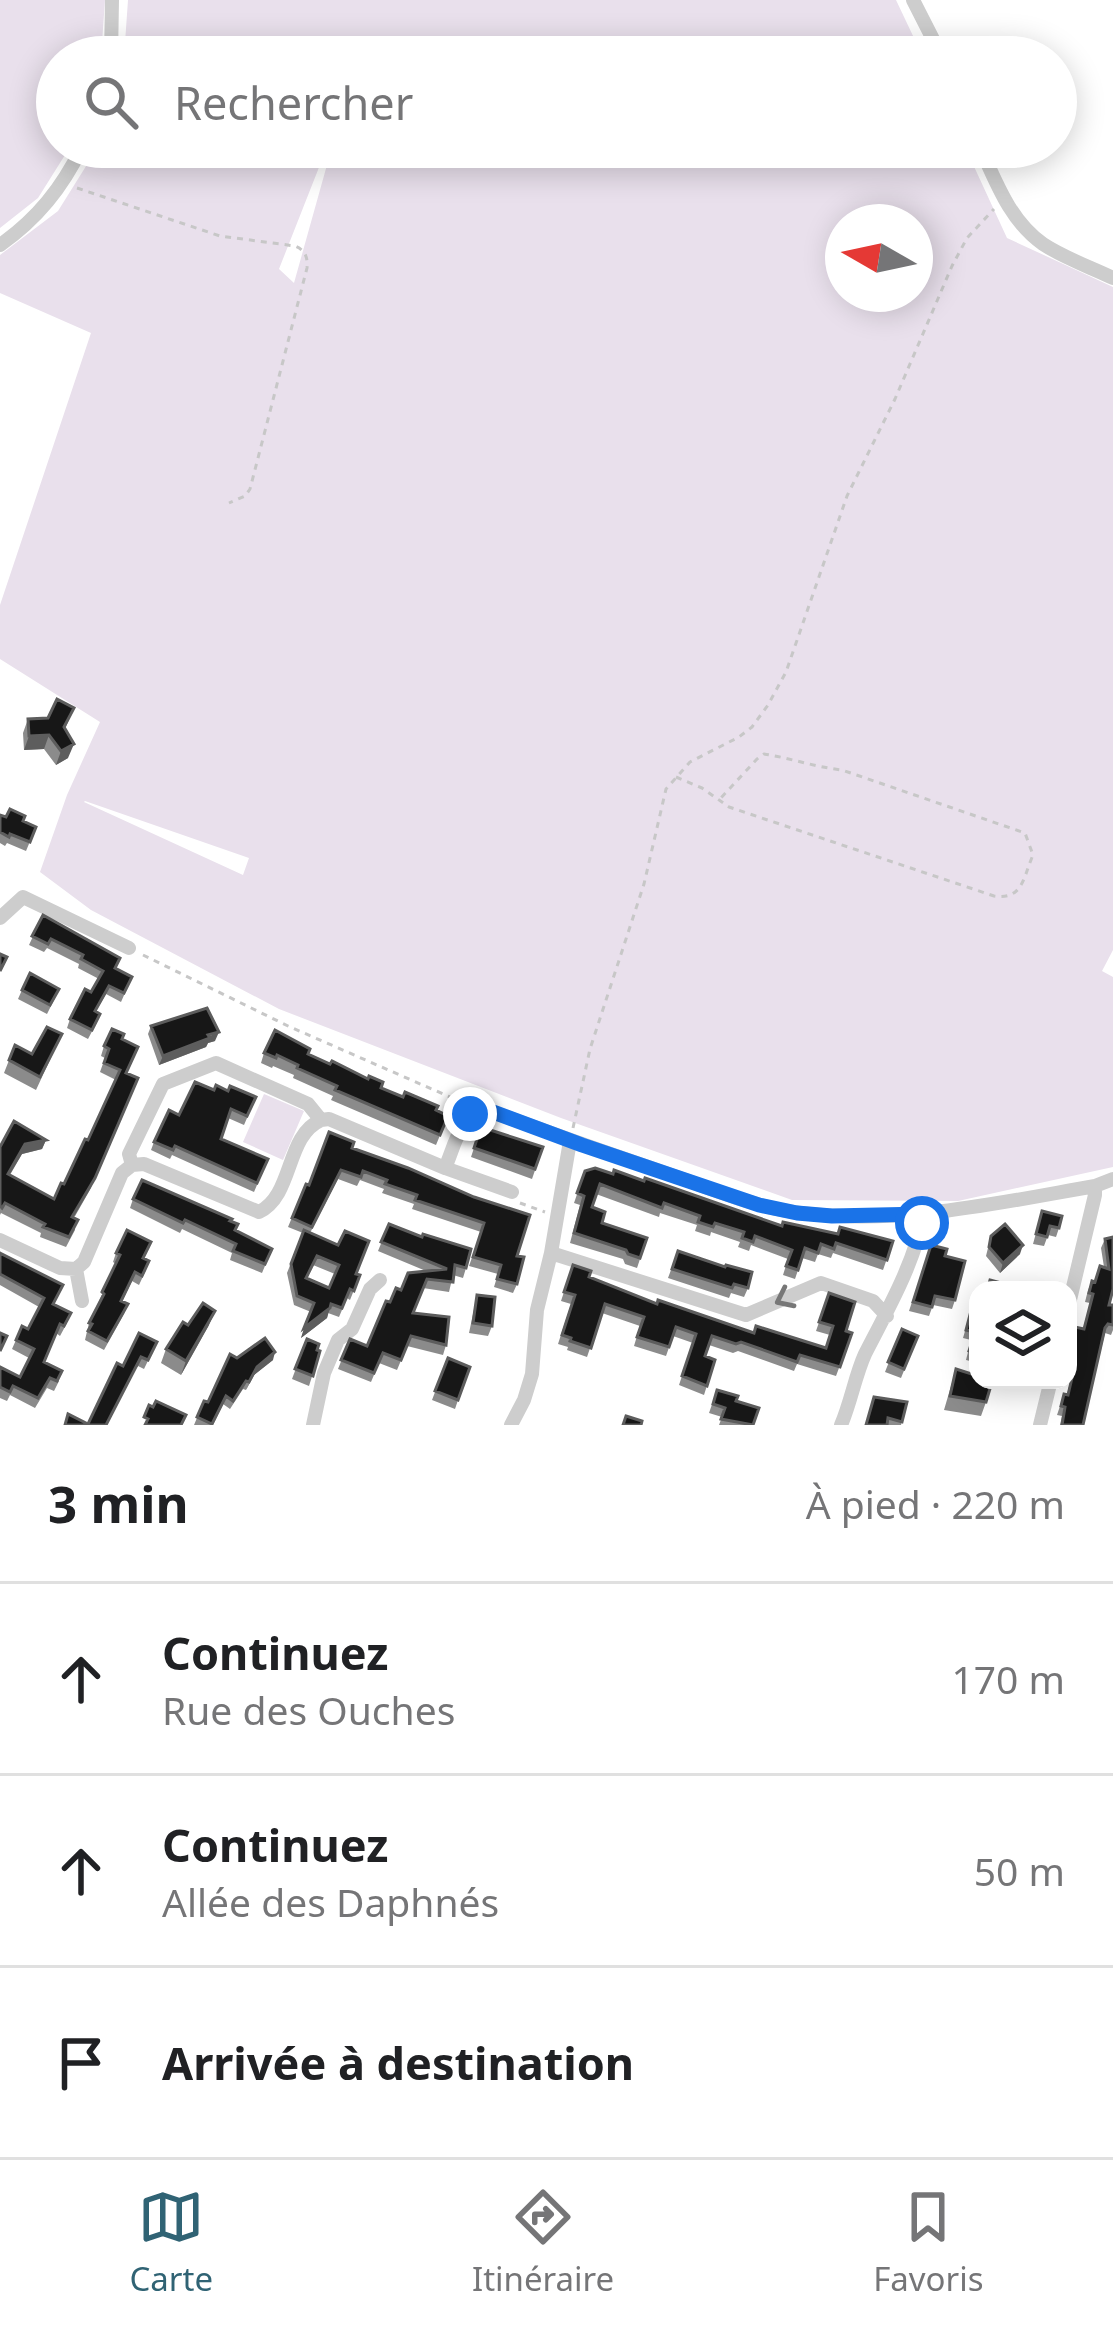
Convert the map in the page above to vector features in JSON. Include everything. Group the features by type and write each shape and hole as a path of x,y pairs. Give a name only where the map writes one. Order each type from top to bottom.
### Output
{"street":[{"path":"111,36 112,0"},
{"path":"913,0 931,36"},
{"path":"0,245 38,214 71,168"},
{"path":"990,168 1005,202 1025,229 1043,244 1113,278"},
{"path":"0,918 23,897 129,948"},
{"path":"132,1165 129,1154 163,1084 216,1063 308,1104 322,1120"},
{"path":"445,1168 465,1120 485,1109 759,1205 797,1213 924,1214 1095,1186 1113,1179"},
{"path":"0,1240 61,1268 76,1269 84,1262 122,1173 132,1165 144,1164 259,1212 273,1204 306,1130 329,1119 512,1192"},
{"path":"511,1425 530,1383 537,1310 570,1141"},
{"path":"1074,1281 1095,1186"},
{"path":"841,1425 863,1358 887,1316 924,1214"},
{"path":"551,1253 746,1315 821,1283 873,1300 887,1316"},
{"path":"76,1269 82,1301"},
{"path":"313,1425 324,1373 338,1340 352,1329 370,1289 380,1280"},
{"path":"1040,1425 1049,1389"}],"path":[{"path":"65,180 78,190 220,236 295,246 306,255 307,268 250,489 229,502"},
{"path":"570,1141 578,1092 644,884 667,788 690,762 740,737 768,705 786,672 847,496 952,266 967,238 1005,202"},
{"path":"674,777 702,788 719,800 729,807 994,896 1008,898 1017,893 1033,855 1025,833 842,770 764,754 719,800"},
{"path":"129,948 288,1026 478,1110"},
{"path":"512,1192 517,1202 556,1216"}],"shaded area":[{"path":"0,0 105,0 102,36 36,36 36,168 57,168 38,198 0,228"},
{"path":"128,0 896,0 913,36 125,36"},
{"path":"85,168 319,168 279,269 294,283 326,168 975,168 1007,238 1113,287 1113,950 1102,971 1113,977 1113,1167 958,1201 792,1200 561,1118 279,1009 91,910 40,872 100,722 0,659 0,605 91,333 0,293 0,255 58,211","holes":["84,802 249,858 243,875"]},
{"path":"264,1094 304,1111 283,1160 243,1142"}],"building":[{"path":"57,699 74,708 64,727 74,744 61,751 49,735 29,736 28,719 48,718"},
{"path":"10,809 36,827 30,842 0,832 0,815 6,817"},
{"path":"43,915 120,958 115,968 132,977 124,993 109,986 95,1011 100,1014 92,1030 70,1019 85,989 91,992 103,971 51,939 48,944 32,936"},
{"path":"30,973 59,989 50,1005 22,990"},
{"path":"207,1008 219,1032 163,1056 151,1026"},
{"path":"47,1027 62,1034 40,1077 9,1060 15,1045 32,1054"},
{"path":"112,1029 138,1047 126,1073 138,1078 95,1178 72,1217 78,1220 69,1237 5,1203 0,1206 0,1147 14,1121 46,1140 25,1144 8,1174 54,1199 120,1070 104,1063 109,1049 104,1046"},
{"path":"275,1030 310,1049 308,1054 383,1082 381,1088 403,1097 405,1092 438,1106 436,1110 448,1116 440,1135 335,1090 337,1086 277,1055 264,1053"},
{"path":"195,1082 214,1090 216,1085 228,1091 230,1086 256,1097 247,1116 231,1109 221,1139 268,1159 257,1183 175,1146 173,1150 154,1142 169,1110 179,1115"},
{"path":"481,1127 543,1147 535,1169 474,1148"},
{"path":"329,1132 354,1142 352,1148 530,1215 517,1256 524,1257 517,1284 497,1279 501,1265 473,1257 484,1223 415,1200 417,1195 363,1171 361,1177 341,1170 312,1227 292,1218"},
{"path":"595,1168 645,1178 782,1226 783,1222 838,1234 840,1227 893,1241 887,1260 836,1243 834,1249 821,1244 818,1253 805,1248 798,1270 786,1266 792,1250 755,1236 753,1242 742,1238 744,1232 698,1222 700,1216 664,1203 662,1208 600,1184 592,1207 605,1212 602,1223 647,1238 640,1258 574,1233 584,1196 577,1193 585,1171"},
{"path":"142,1180 232,1219 238,1224 235,1230 272,1249 265,1264 233,1251 236,1244 133,1199"},
{"path":"1042,1211 1062,1216 1059,1228 1050,1226 1047,1237 1036,1234"},
{"path":"389,1224 471,1249 466,1268 455,1265 453,1282 427,1279 413,1313 449,1317 446,1345 411,1336 401,1360 383,1353 374,1373 341,1360 350,1339 367,1346 386,1301 390,1302 396,1288 401,1290 408,1273 447,1269 381,1242"},
{"path":"1005,1224 1023,1245 1003,1263 989,1247 991,1236"},
{"path":"127,1230 151,1242 143,1258 149,1261 142,1276 135,1272 121,1301 128,1304 107,1341 88,1331 89,1323"},
{"path":"304,1230 338,1245 345,1231 369,1241 354,1291 350,1289 342,1308 331,1304 304,1328 314,1303 297,1296 291,1264","holes":["317,1256 339,1265 329,1288 306,1278"]},
{"path":"1113,1237 1109,1305 1113,1305 1113,1325 1105,1328 1083,1425 1062,1425 1064,1394 1077,1389 1077,1327 1084,1329 1092,1281 1100,1266 1109,1269 1105,1239"},
{"path":"931,1245 947,1249 945,1256 965,1261 955,1300 935,1296 932,1307 913,1302"},
{"path":"678,1251 752,1272 748,1288 734,1284 732,1288 672,1269"},
{"path":"0,1253 63,1285 53,1304 71,1313 64,1326 60,1324 44,1362 62,1371 57,1381 50,1378 38,1398 13,1386 10,1392 0,1387 0,1367 20,1377 34,1349 16,1340 22,1326 28,1329 44,1298 0,1274"},
{"path":"573,1265 591,1271 589,1277 657,1304 658,1300 754,1333 756,1326 826,1348 833,1326 819,1322 829,1293 855,1302 846,1331 852,1333 840,1367 800,1355 797,1362 712,1336 705,1356 715,1360 707,1386 682,1376 696,1334 676,1327 669,1347 637,1337 644,1317 605,1304 591,1348 562,1335 575,1295 564,1292"},
{"path":"477,1295 495,1297 492,1326 473,1323"},
{"path":"203,1303 215,1311 186,1361 166,1349 183,1322 188,1325"},
{"path":"902,1329 918,1336 904,1369 888,1362"},
{"path":"139,1333 157,1342 148,1360 141,1357 106,1425 65,1425 68,1414 88,1424 117,1363 123,1366"},
{"path":"265,1338 275,1352 257,1367 233,1401 226,1396 212,1424 197,1417 230,1354 237,1358"},
{"path":"307,1339 319,1344 313,1376 295,1369"},
{"path":"448,1358 470,1367 458,1400 435,1391"},
{"path":"956,1369 969,1373 969,1389 990,1389 986,1402 950,1396"},
{"path":"717,1390 759,1408 753,1425 721,1419 725,1408 713,1404"},
{"path":"874,1397 907,1402 902,1422 888,1418 887,1425 866,1425"},
{"path":"156,1401 186,1415 181,1425 145,1425 149,1405 153,1407"},
{"path":"626,1416 642,1421 641,1425 623,1425"}],"route":[{"path":"470,1114 485,1109 759,1205 832,1216 924,1214 922,1223"}]}
